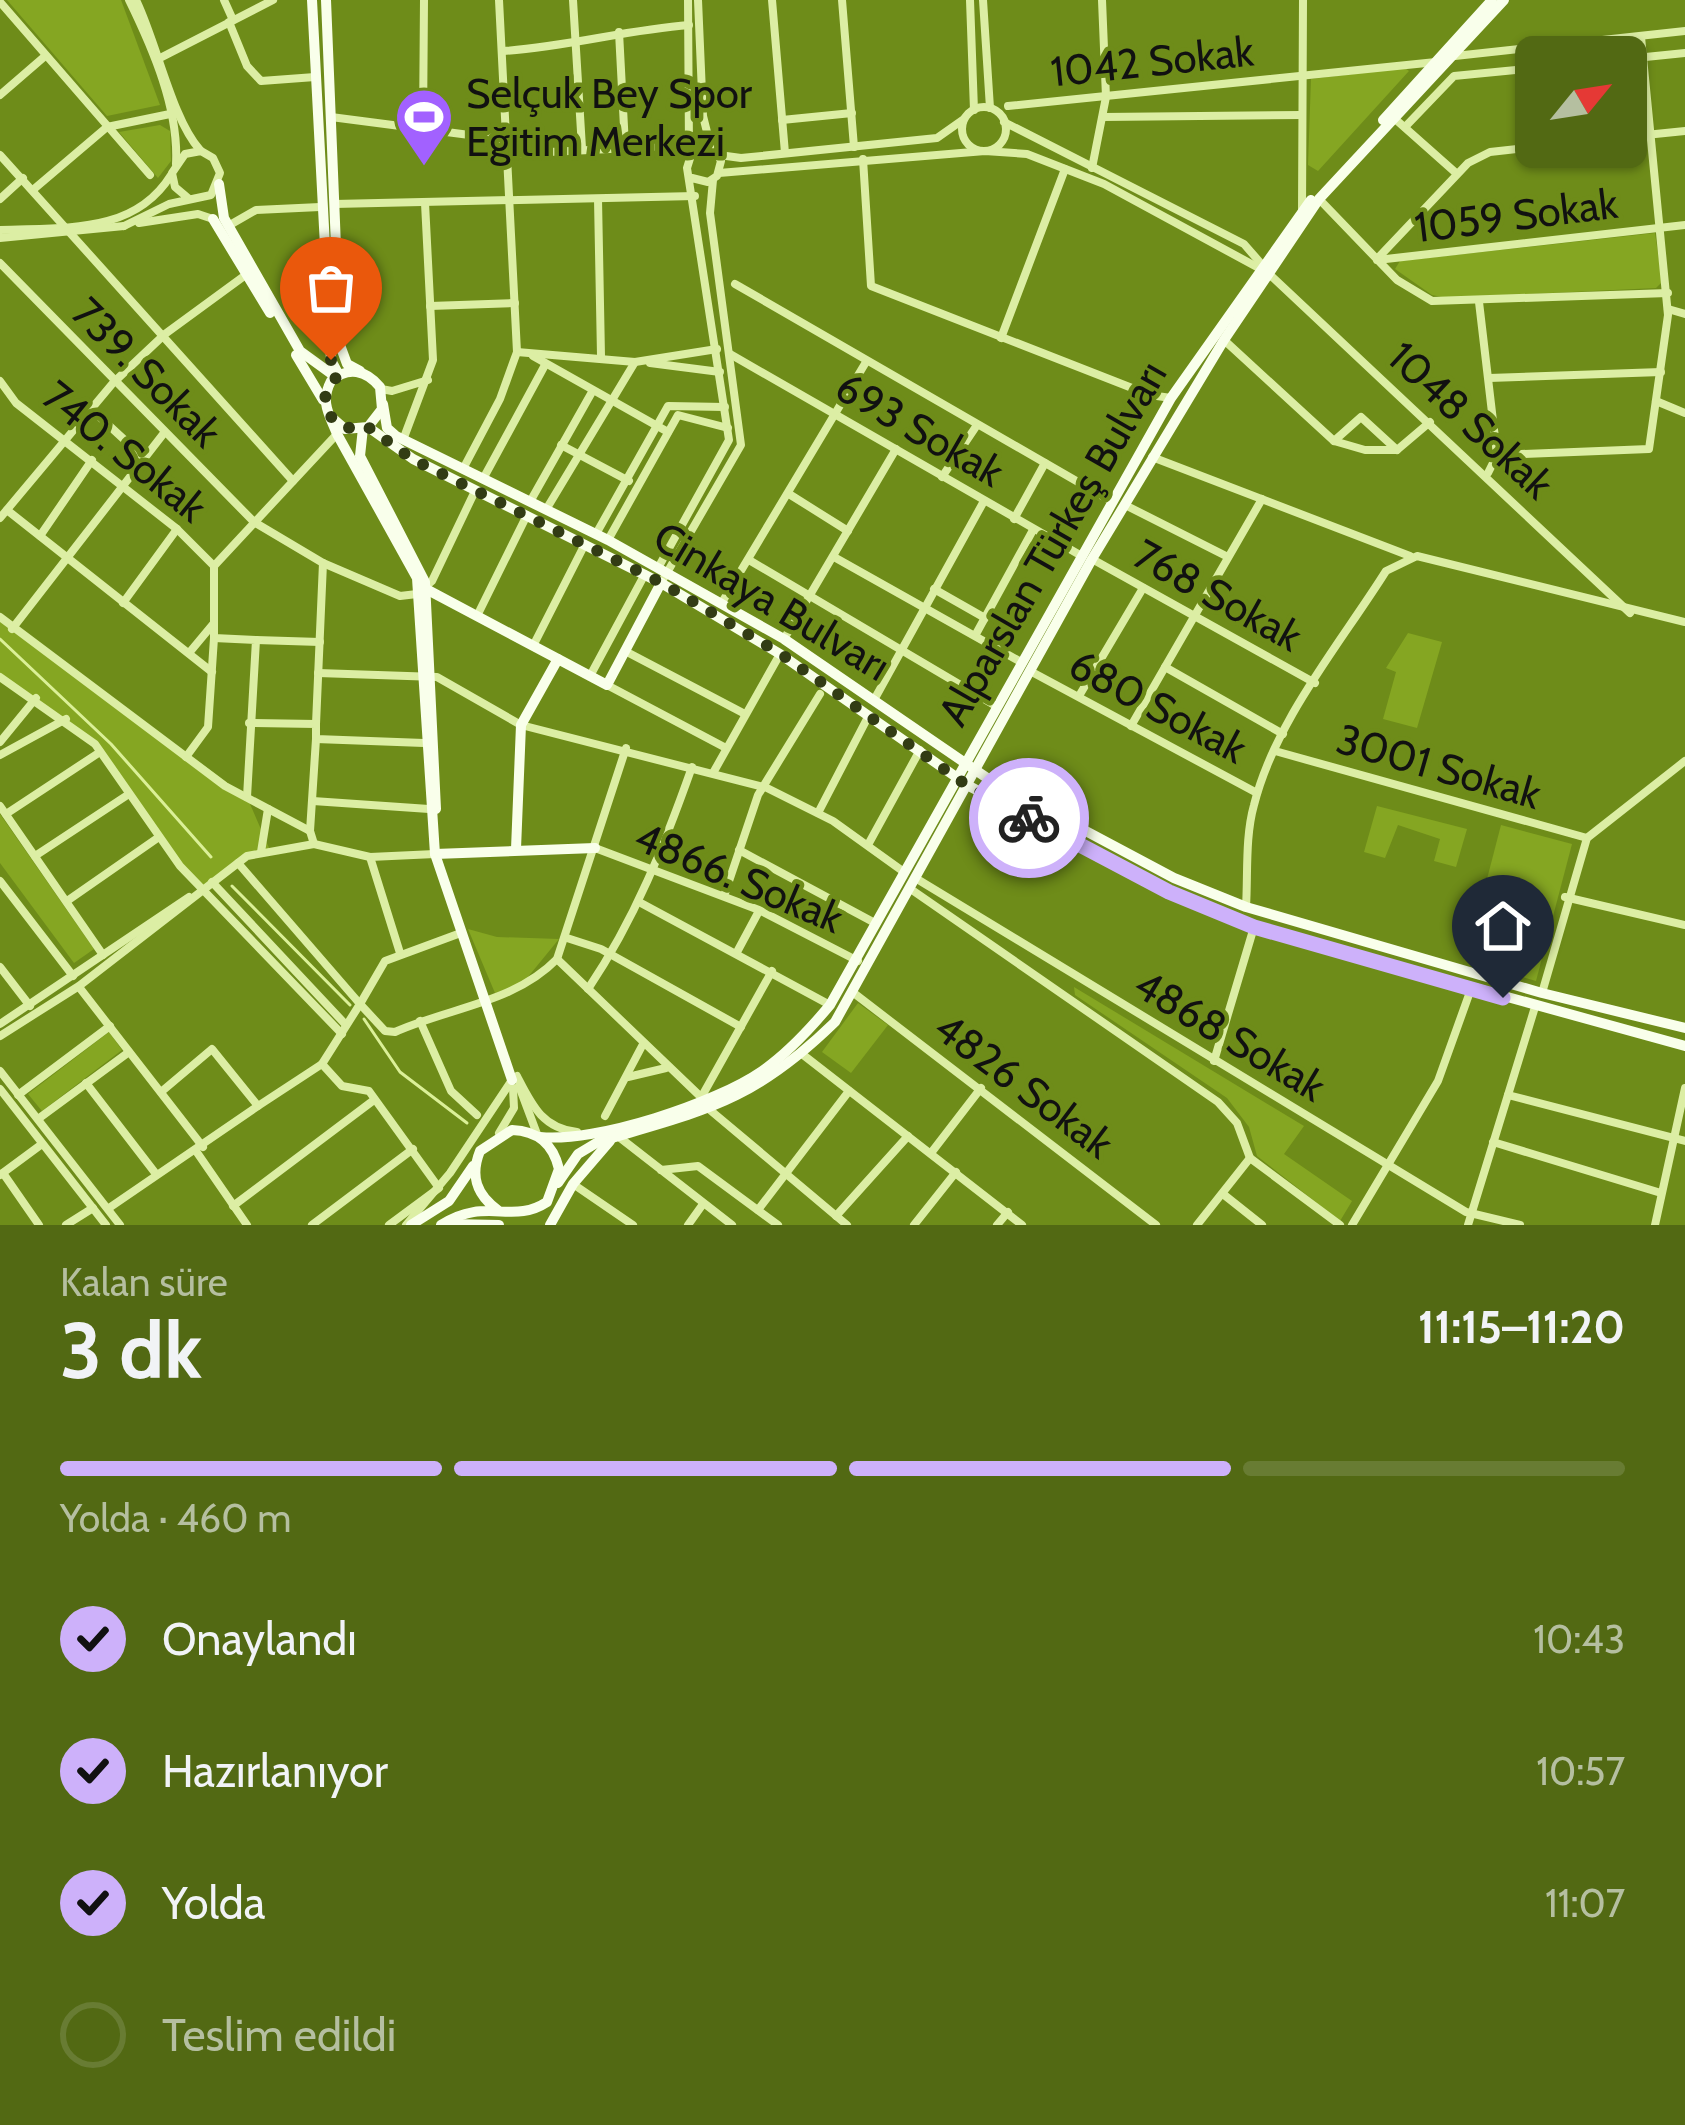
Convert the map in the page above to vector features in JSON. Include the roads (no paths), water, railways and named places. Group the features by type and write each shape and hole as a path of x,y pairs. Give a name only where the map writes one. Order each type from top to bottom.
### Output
{"main road":[{"path":"312,0 320,207 331,360 337,376 324,403"},
{"path":"326,0 340,345 347,364 381,389 387,428 403,440"},
{"name":"Alparslan Türkeş Bulvarı","path":"538,1136 591,1133 766,1083 802,1054 855,994 957,777 970,766 1171,398 1301,212 1492,0"},
{"name":"Alparslan Türkeş Bulvarı","path":"1118,502 1224,340 1263,269 1319,199 1504,0"},
{"path":"220,184 228,226 300,351 337,376 363,372"},
{"path":"213,219 324,403 422,591 607,685 657,576"},
{"path":"383,404 365,427 360,456 412,548 422,591 438,854 515,1078"},
{"path":"330,416 345,429 365,427"},
{"name":"Cinkaya Bulvarı","path":"365,427 412,459 479,484 596,539 657,576 784,639 970,766 1155,868 1246,907 1541,994 1685,1028"},
{"name":"Cinkaya Bulvarı","path":"403,440 463,469 479,484"},
{"name":"Cinkaya Bulvarı","path":"529,507 547,508 781,654 968,786 1169,892 1254,927 1685,1046"},
{"path":"516,850 521,725 558,659"},
{"name":"Alparslan Türkeş Bulvarı","path":"558,1184 583,1150 705,1102 763,1070 830,1005 955,811 996,706 1025,666"},
{"path":"425,675 429,809 458,934 487,1000"},
{"path":"955,811 976,797 995,801"},
{"path":"438,854 595,848"},
{"path":"408,1225 449,1201 499,1133 538,1136 556,1156 558,1184 547,1202 546,1225"},
{"path":"546,1225 573,1184 617,1137"},
{"path":"475,1163 479,1191 501,1216"},
{"path":"501,1216 527,1213 547,1202"},
{"path":"444,1225 470,1209 519,1225"}],"street":[{"path":"124,226 220,184 218,165 184,131 162,57 132,0"},
{"path":"132,0 170,114 175,188 213,219"},
{"path":"224,0 250,70 261,81 315,77"},
{"path":"162,57 273,0"},
{"path":"423,127 424,0"},
{"path":"463,469 500,399 517,352 499,0"},
{"path":"573,0 582,149"},
{"path":"657,576 724,453 728,428 687,162 688,0"},
{"path":"590,676 741,446 710,212 715,152 704,116 698,0"},
{"path":"772,0 785,153"},
{"path":"842,0 854,147"},
{"path":"970,0 974,110"},
{"path":"983,0 990,108 1004,122 1244,244 1263,269"},
{"path":"1092,168 1106,98 1102,0"},
{"path":"1301,212 1303,0"},
{"path":"0,2 150,175"},
{"path":"503,50 575,47 619,32 689,25"},
{"path":"1647,36 1685,31"},
{"path":"619,32 625,146"},
{"path":"1454,56 1515,50"},
{"path":"1647,57 1685,53"},
{"path":"0,95 44,56"},
{"name":"1042 Sokak","path":"1008,106 1436,62"},
{"path":"1405,128 1454,76 1515,70"},
{"path":"1497,455 1649,449 1668,293 1647,80"},
{"path":"687,162 698,148 785,153 937,138 974,110 990,108"},
{"path":"782,120 852,113"},
{"path":"34,189 107,127 170,114"},
{"path":"1102,116 1302,115"},
{"path":"330,117 508,140"},
{"path":"1394,118 1456,173"},
{"path":"964,119 964,140 985,151"},
{"path":"985,151 1000,144 1004,122"},
{"path":"1647,135 1685,131"},
{"path":"508,154 690,145"},
{"path":"1376,260 1456,173 1490,152 1515,149"},
{"path":"71,230 141,209 185,154 201,151"},
{"path":"692,178 862,159 985,151 1027,154 1104,184 1263,269"},
{"path":"0,155 292,481"},
{"path":"862,159 872,286 1150,395 1171,398"},
{"path":"1001,338 1065,169"},
{"path":"0,199 23,178"},
{"path":"334,205 695,196"},
{"path":"598,199 601,356"},
{"path":"1319,199 1376,260 1432,302 1668,293"},
{"path":"403,440 428,380 425,203"},
{"path":"228,226 256,210 320,207"},
{"path":"0,234 124,226 198,214 213,219"},
{"name":"1059 Sokak","path":"1376,260 1685,225"},
{"name":"739. Sokak","path":"0,263 254,522 323,563 400,596 422,591"},
{"name":"1048 Sokak","path":"1263,269 1488,473 1630,613"},
{"path":"212,672 40,536 4,514 112,382 165,334 247,274"},
{"path":"735,284 1045,463 1228,557"},
{"path":"1479,302 1497,455 1488,473"},
{"path":"430,306 515,303"},
{"path":"1668,309 1685,314"},
{"path":"1224,340 1334,441 1365,450 1397,450 1430,422"},
{"path":"547,508 635,362 717,349"},
{"path":"517,352 601,356 720,372"},
{"path":"530,354 668,432"},
{"name":"693 Sokak","path":"730,354 1086,557"},
{"path":"720,605 866,362"},
{"path":"422,591 545,365"},
{"path":"1489,378 1661,372"},
{"path":"381,389 428,380"},
{"name":"740. Sokak","path":"0,381 16,403 177,529 214,566"},
{"path":"477,616 592,392"},
{"path":"500,399 519,410"},
{"path":"1656,401 1685,413"},
{"path":"533,646 670,404 725,407"},
{"path":"90,407 142,457"},
{"path":"596,539 638,485 680,414 728,428"},
{"path":"1334,441 1361,416 1397,450"},
{"path":"942,477 977,425"},
{"path":"12,629 164,433"},
{"path":"186,757 208,727 214,566 337,434"},
{"path":"562,445 638,485"},
{"path":"784,639 896,449"},
{"path":"1151,457 1410,556 1630,613 1685,622"},
{"path":"40,536 92,460"},
{"path":"1014,519 1045,463"},
{"path":"789,494 848,531"},
{"path":"1131,725 1262,499"},
{"path":"874,700 984,501"},
{"path":"123,603 177,529"},
{"path":"976,634 1033,530"},
{"path":"1246,907 1257,793 1275,751 1386,571 1410,556"},
{"name":"680 Sokak","path":"834,557 1257,793"},
{"name":"768 Sokak","path":"1086,557 1315,683"},
{"path":"749,560 996,706"},
{"path":"314,844 310,831 323,563"},
{"path":"1078,696 1143,588"},
{"path":"934,589 985,618"},
{"path":"0,617 186,757 310,831"},
{"path":"189,652 214,622"},
{"path":"214,638 320,642"},
{"path":"247,797 256,640"},
{"path":"625,651 745,714"},
{"path":"713,773 781,654"},
{"path":"1165,667 1284,734"},
{"path":"318,673 425,675"},
{"name":"4868 Sokak","path":"425,675 521,725 626,748 767,788 818,813 869,843 912,880 1471,1214 1520,1225"},
{"path":"0,677 66,719 100,752 199,891 344,1029"},
{"path":"607,685 726,748"},
{"path":"724,896 758,795 767,788 820,694"},
{"path":"0,742 36,698"},
{"path":"818,813 869,715"},
{"path":"0,755 66,719"},
{"path":"249,723 316,724"},
{"path":"316,740 424,743"},
{"path":"238,863 360,1004 385,1030 395,1032 536,980 557,959 626,748"},
{"path":"869,843 920,748"},
{"name":"3001 Sokak","path":"1275,751 1587,838"},
{"path":"100,752 3,810 103,955"},
{"path":"1541,994 1565,897 1587,838 1685,761"},
{"path":"588,989 656,869 692,767"},
{"path":"35,856 129,794"},
{"path":"313,801 429,809"},
{"path":"261,852 268,809"},
{"path":"67,901 159,837"},
{"path":"0,1036 79,986 212,881 261,852 314,844 370,857 438,854"},
{"name":"4866. Sokak","path":"595,848 759,910 859,962"},
{"path":"740,850 878,925"},
{"path":"370,857 400,953"},
{"path":"912,880 1229,1111 1250,1159 1340,1225"},
{"path":"0,881 73,976"},
{"path":"212,881 344,1029"},
{"path":"0,1024 199,891"},
{"path":"1565,897 1685,926"},
{"path":"640,902 830,1005"},
{"path":"737,952 759,910"},
{"path":"1214,1060 1254,927"},
{"path":"109,1208 322,1064 385,962 458,934"},
{"path":"567,938 611,955 741,1027"},
{"path":"557,959 642,1046 781,1174 847,1225"},
{"path":"0,967 30,1006"},
{"path":"705,1102 772,970"},
{"path":"1061,993 1072,975"},
{"path":"79,986 160,1091 247,1225"},
{"path":"1357,1222 1438,1081 1471,989"},
{"name":"4826 Sokak","path":"855,994 1156,1225"},
{"path":"1468,1225 1535,1007"},
{"path":"420,1021 440,1075 476,1115"},
{"path":"9,1100 110,1026"},
{"path":"605,1116 642,1046"},
{"path":"160,1091 212,1049 258,1106"},
{"path":"38,1120 130,1052"},
{"path":"802,1054 1022,1225"},
{"path":"322,1064 341,1086 369,1091 439,1188"},
{"path":"626,1077 668,1068"},
{"path":"0,1071 9,1100 38,1120 120,1225"},
{"path":"515,1078 549,1124 591,1133"},
{"path":"499,1133 514,1108 515,1078"},
{"path":"515,1078 538,1136"},
{"path":"408,1225 508,1094 515,1078"},
{"path":"86,1084 156,1174"},
{"path":"931,1153 981,1088"},
{"path":"1654,1225 1685,1088"},
{"path":"0,1089 106,1225"},
{"path":"758,1210 849,1091"},
{"path":"1508,1095 1685,1141"},
{"path":"233,1205 374,1100"},
{"path":"836,1216 908,1136"},
{"path":"617,1137 732,1225"},
{"path":"1493,1142 1661,1193"},
{"path":"39,1225 1,1174 42,1144"},
{"path":"312,1225 413,1149"},
{"path":"1197,1225 1250,1159"},
{"path":"659,1170 698,1166 778,1225"},
{"path":"914,1225 956,1172"},
{"path":"573,1184 633,1225"},
{"path":"389,1225 439,1188"},
{"path":"1223,1194 1262,1225"},
{"path":"688,1225 703,1204"},
{"path":"66,1225 94,1208"},
{"path":"998,1225 1007,1212"}],"waterway":[{"path":"0,639 111,744 211,857"},
{"path":"232,886 350,1005"},
{"path":"364,1019 400,1072 467,1123"}],"place":[{"name":"Selçuk Bey Spor Eğitim Merkezi","path":"424,168"}]}
